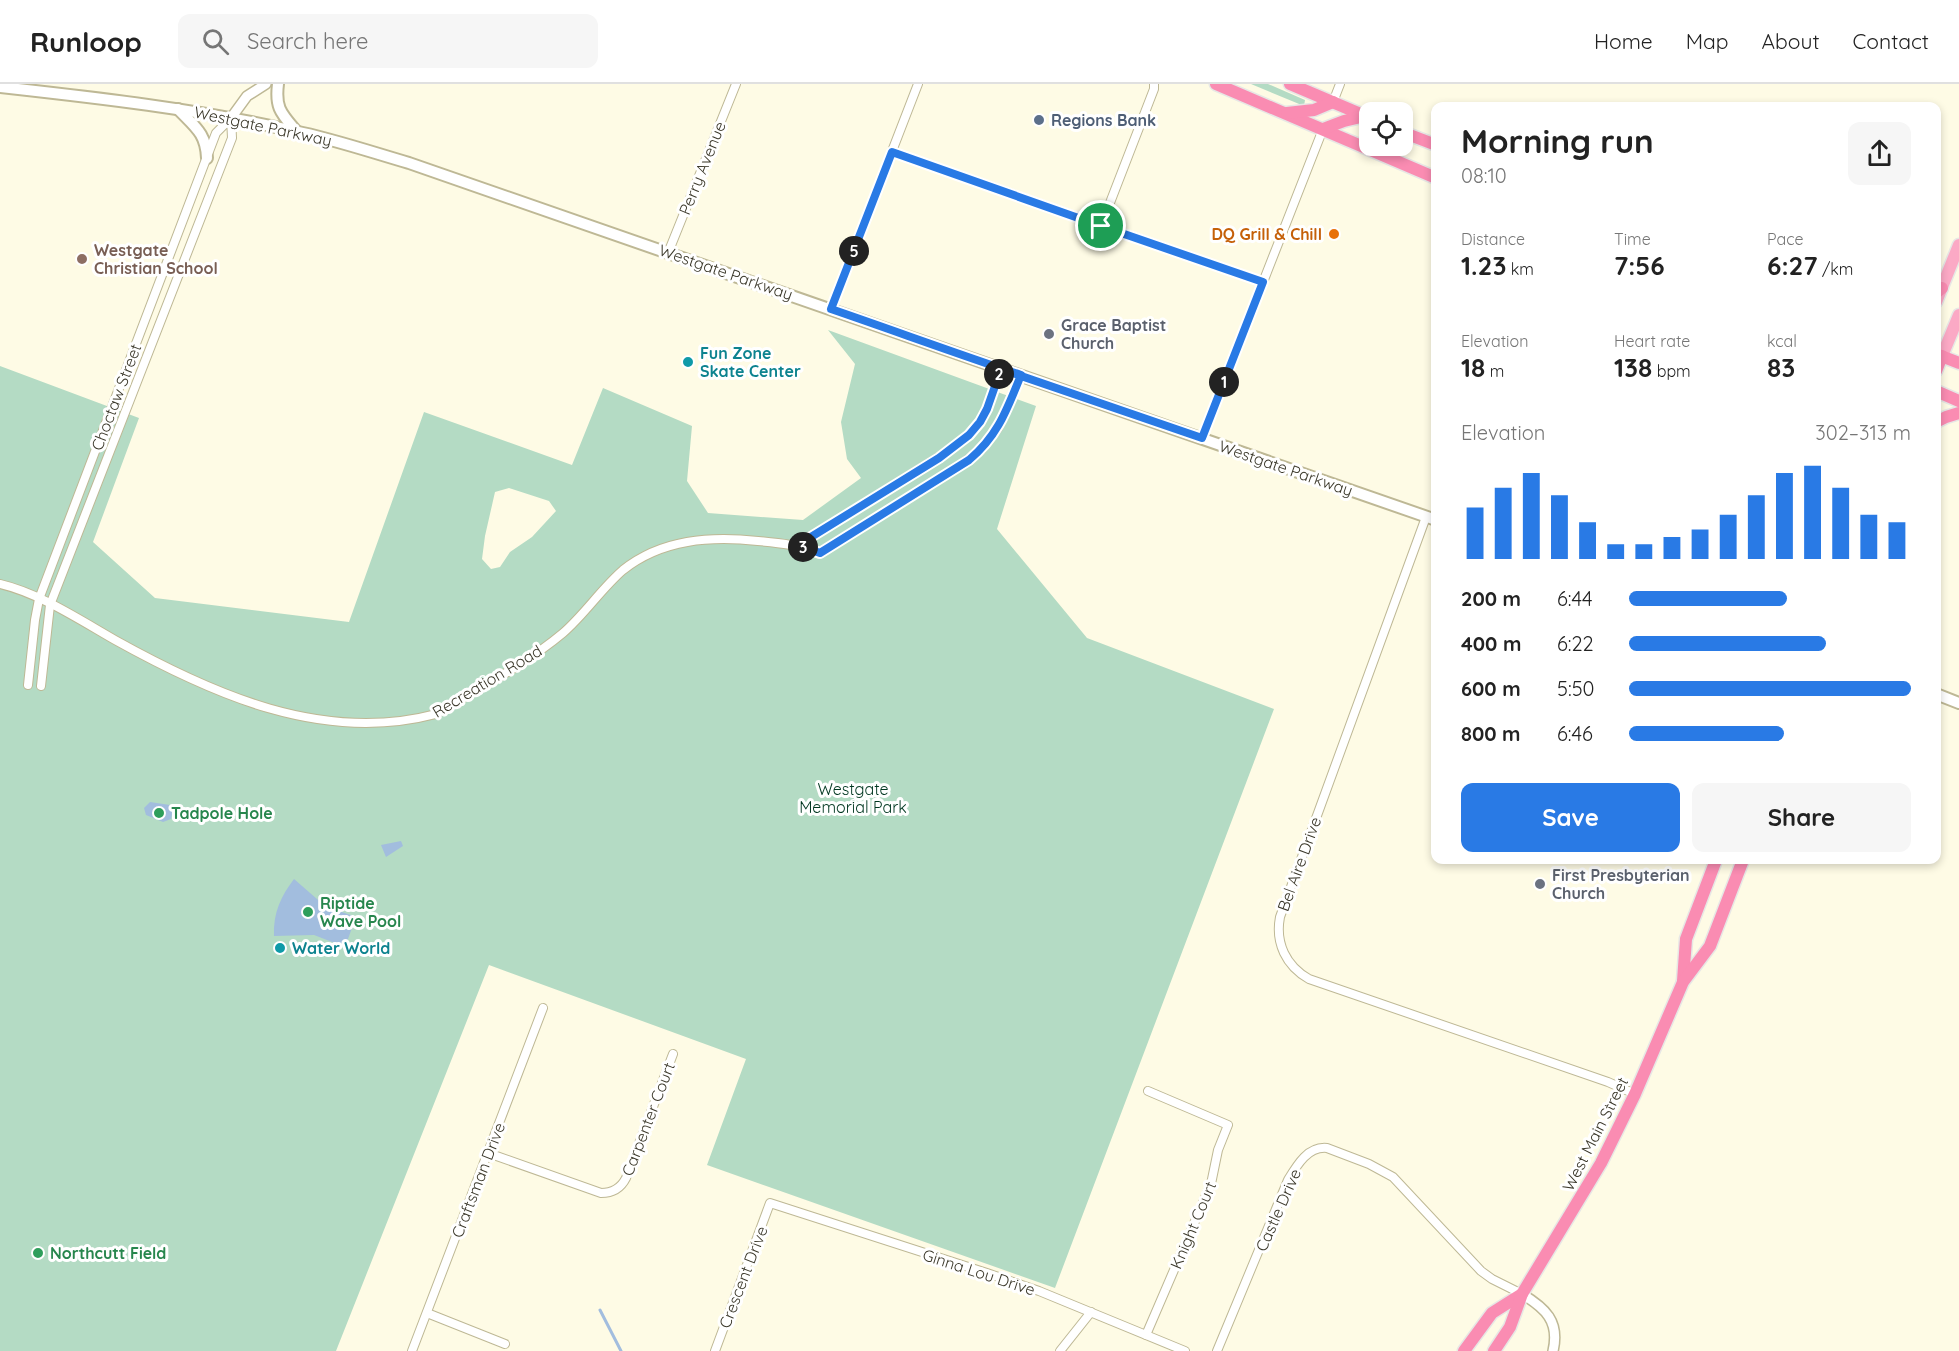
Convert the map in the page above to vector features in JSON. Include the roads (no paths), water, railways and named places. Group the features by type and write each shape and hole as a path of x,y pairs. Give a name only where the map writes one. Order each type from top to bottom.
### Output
{"highway":[{"path":"1216,84 1431,176"},
{"path":"1290,84 1359,113"},
{"path":"1286,114 1314,110 1333,102"},
{"path":"1323,129 1359,118"},
{"path":"1413,136 1431,143"},
{"path":"1941,356 1959,363"},
{"path":"1941,393 1959,401"},
{"path":"1941,420 1959,414"},
{"name":"West Main Street","path":"1683,982 1686,939 1714,864"},
{"name":"West Main Street","path":"1494,1351 1510,1327 1522,1294 1601,1163 1635,1094 1683,982 1710,946 1741,864"},
{"name":"West Main Street","path":"1464,1351 1492,1313 1522,1294"}],"main road":[{"path":"278,84 277,106 296,131"},
{"name":"Westgate Parkway","path":"0,87 178,108 296,131 419,166 1431,518"},
{"path":"178,108 203,137 207,158"},
{"path":"1941,286 1959,245"},
{"path":"1941,351 1959,315"},
{"path":"1941,696 1959,704"}],"street":[{"name":"Choctaw Street","path":"28,685 39,599 216,133 231,118 247,96 266,84"},
{"name":"Perry Avenue","path":"668,252 734,84"},
{"path":"831,309 918,84"},
{"path":"1333,102 1340,84"},
{"path":"1101,226 1155,86"},
{"name":"Choctaw Street","path":"41,686 50,605 231,138 231,118"},
{"path":"1202,438 1323,129"},
{"path":"892,152 1263,282"},
{"path":"798,545 939,458 969,435 987,409 1001,369"},
{"name":"Recreation Road","path":"0,584 39,599 165,666 222,693 281,711 325,721 358,724 391,723 436,714 520,663 563,633 613,579 651,553 674,544 717,538 798,545 820,553 955,469 982,449 998,428 1021,375"},
{"name":"Bel Aire Drive","path":"1431,518 1280,917 1278,932 1281,946 1292,965 1309,978 1608,1082 1635,1094"},
{"name":"Craftsman Drive","path":"412,1351 543,1008"},
{"name":"Carpenter Court","path":"488,1153 601,1193 615,1191 626,1178 673,1054"},
{"name":"Knight Court","path":"1146,1335 1211,1184 1218,1150 1228,1125 1148,1091"},
{"name":"Castle Drive","path":"1217,1351 1288,1180 1300,1161 1308,1153 1320,1147 1369,1164 1393,1178 1481,1271 1522,1294"},
{"name":"Ginna Lou Drive","path":"770,1203 987,1273 1185,1351"},
{"name":"Crescent Drive","path":"715,1351 770,1203"},
{"path":"1522,1294 1541,1305 1553,1323 1555,1335 1553,1351"},
{"path":"1060,1351 1090,1312"},
{"path":"427,1313 505,1344"}],"water":[{"name":"Tadpole Hole","path":"150,802 170,805 173,811 171,819 163,822 146,815 144,808"},
{"path":"401,841 403,846 386,857 381,845"},
{"name":"Riptide Wave Pool","path":"294,879 325,906 356,917 345,947 314,935 274,936 279,905"}],"waterway":[{"path":"600,1310 621,1351"}],"place":[{"name":"Regions Bank","path":"1039,120"},
{"name":"DQ Grill & Chill","path":"1334,234"},
{"name":"Westgate Christian School","path":"82,259"},
{"name":"Grace Baptist Church","path":"1049,334"},
{"name":"Fun Zone Skate Center","path":"688,362"},
{"name":"Tadpole Hole","path":"159,813"},
{"name":"First Presbyterian Church","path":"1540,884"},
{"name":"Riptide Wave Pool","path":"308,912"},
{"name":"Water World","path":"280,948"},
{"name":"Northcutt Field","path":"38,1253"}],"park label":[{"name":"Westgate Memorial Park","path":"853,798"}]}
